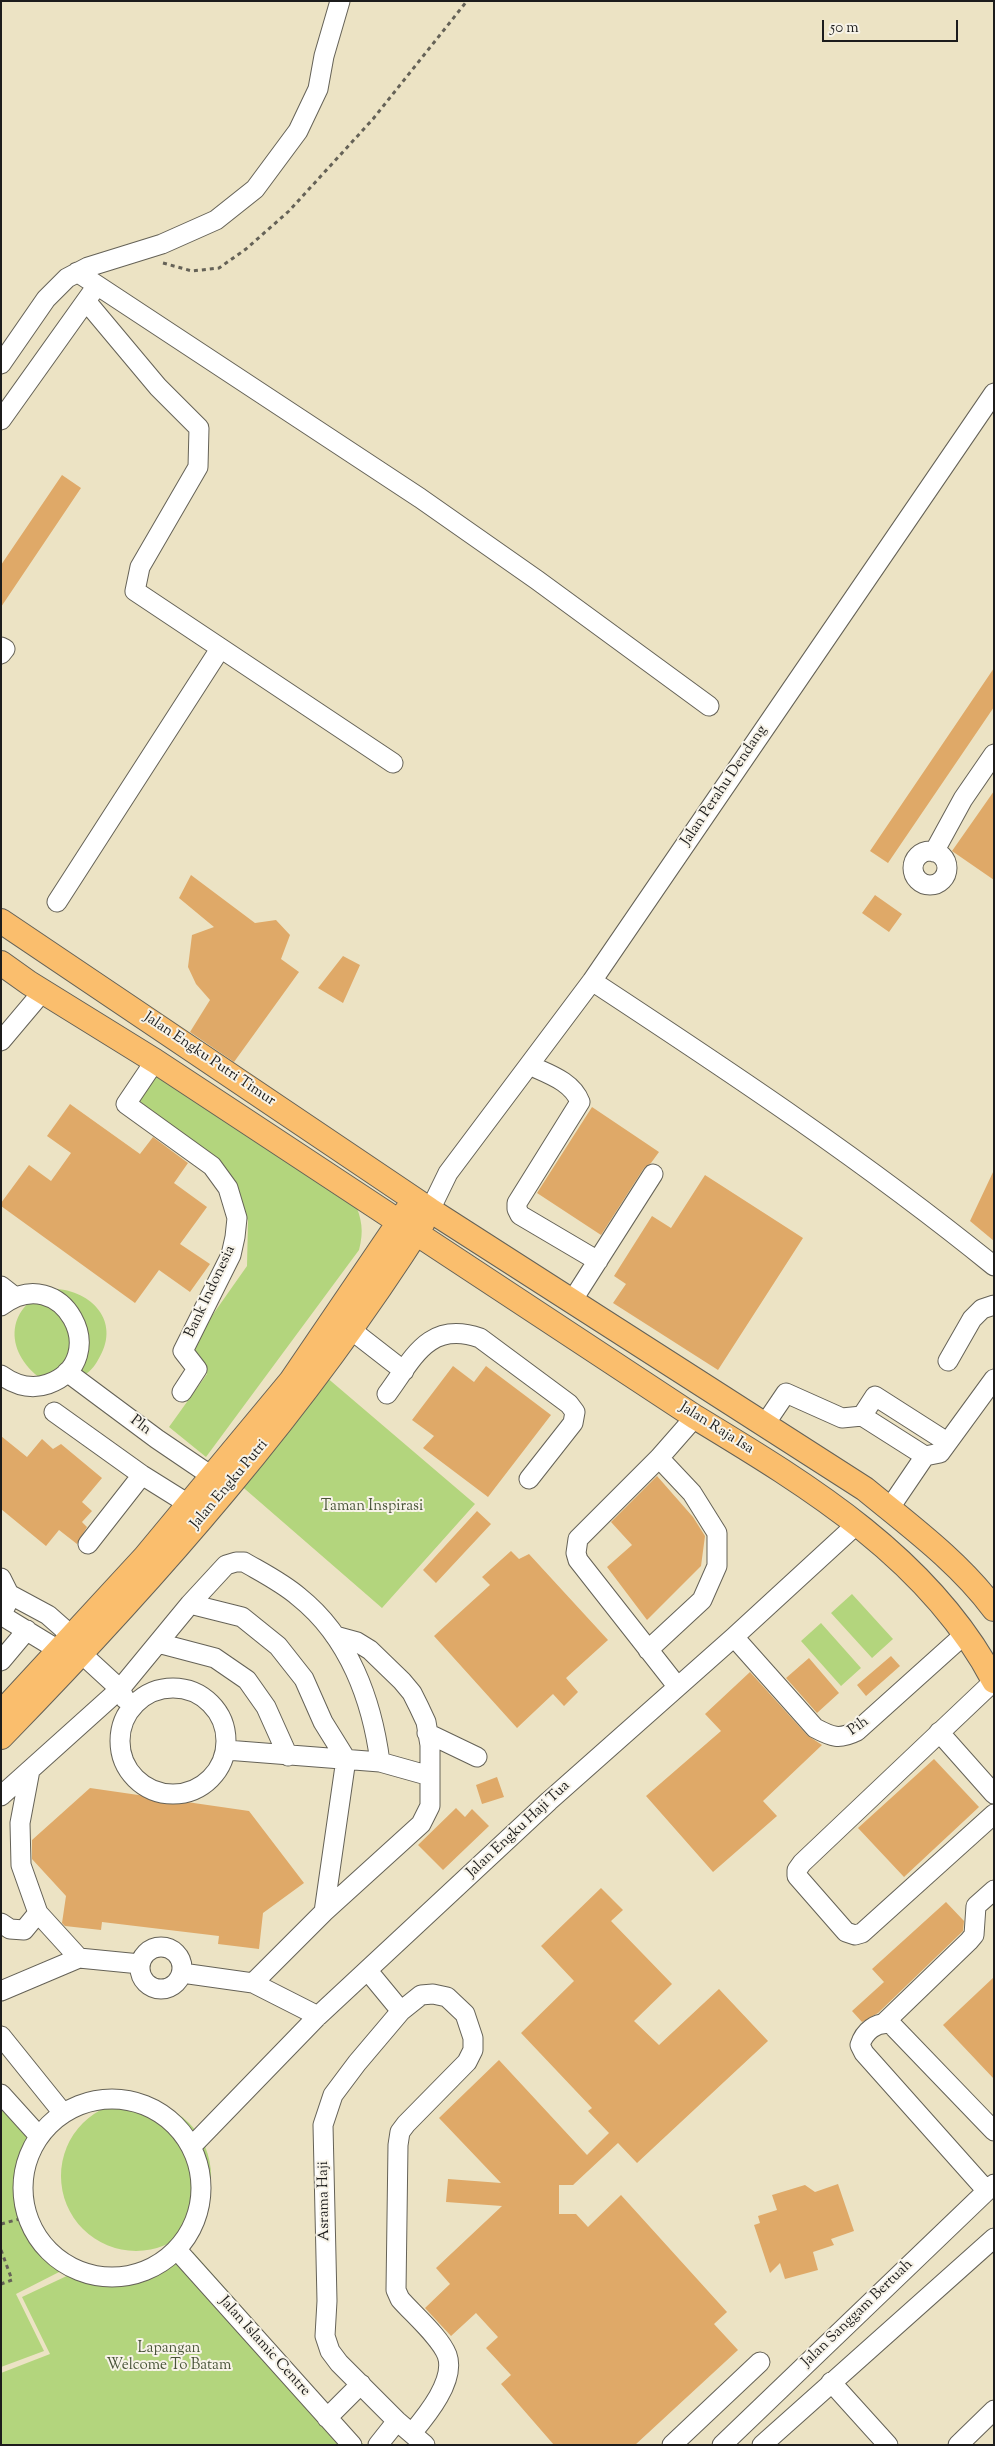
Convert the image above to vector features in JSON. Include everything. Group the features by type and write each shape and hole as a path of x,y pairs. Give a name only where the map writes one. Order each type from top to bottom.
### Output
{"main road":[{"name":"Jalan Engku Putri Timur","path":"1,921 423,1205"},
{"name":"Jalan Engku Putri Timur","path":"1,963 155,1061 406,1228"},
{"name":"Jalan Engku Putri","path":"1,1737 71,1646 291,1381 423,1205"},
{"name":"Jalan Raja Isa","path":"423,1205 865,1489 923,1536 979,1589 994,1609"},
{"name":"Jalan Engku Putri","path":"1,1713 188,1534 286,1417 350,1329 406,1228"},
{"name":"Jalan Raja Isa","path":"406,1228 695,1418 786,1473 857,1524 895,1555 965,1634 994,1681"}],"street":[{"path":"1,364 46,299 56,288 77,272 143,251 216,220 255,190 298,131 318,89 324,56 340,1"},
{"path":"77,272 98,284 420,498 709,706"},
{"path":"1,420 98,284"},
{"path":"86,301 158,387 199,428 198,467 140,568 135,591 393,763"},
{"name":"Jalan Perahu Dendang","path":"423,1205 592,981 994,393"},
{"path":"1,647 4,649 1,654"},
{"path":"57,902 220,649"},
{"path":"934,852 964,799 994,754"},
{"path":"592,981 758,1089 994,1266"},
{"path":"4,1032 44,990"},
{"name":"Bank Indonesia","path":"155,1061 126,1104 212,1166 228,1188 236,1218 236,1237 231,1255 183,1351 197,1370 182,1392"},
{"path":"529,1065 564,1082 572,1088 580,1102 517,1203 516,1209 520,1215 598,1261"},
{"path":"572,1301 653,1174"},
{"path":"1,1375 12,1382 26,1386 41,1386 56,1381 67,1372 76,1358 79,1343 78,1327 71,1313 60,1302 46,1295 31,1293 6,1296"},
{"path":"948,1361 972,1319 982,1309 994,1305"},
{"path":"350,1329 404,1371"},
{"path":"387,1394 421,1347 434,1338 448,1334 470,1334 480,1338 569,1404 575,1412 573,1423 529,1479"},
{"name":"Pln","path":"67,1372 213,1477"},
{"path":"765,1424 786,1393 842,1418 862,1416 925,1456 940,1453 994,1378"},
{"path":"862,1416 875,1396 947,1442"},
{"path":"54,1412 142,1475 190,1505"},
{"path":"677,1686 578,1560 576,1552 578,1539 659,1458 695,1418"},
{"path":"889,1509 925,1456"},
{"path":"648,1650 702,1600 717,1566 717,1533 692,1493 659,1458"},
{"path":"88,1544 142,1475"},
{"name":"Jalan Engku Haji Tua","path":"191,2147 318,2016 549,1801 734,1637 857,1524"},
{"path":"1,1796 120,1689 190,1604 226,1564 244,1562 299,1596 317,1613 335,1636 366,1696 380,1762"},
{"path":"5,1586 48,1615 71,1646 120,1689 130,1710"},
{"path":"5,1586 8,1602 1,1614 27,1630 71,1646"},
{"path":"190,1604 242,1617 278,1646 304,1679 323,1722 346,1759 324,1912"},
{"path":"1,1661 27,1630"},
{"name":"Pih","path":"734,1637 815,1728 828,1735 844,1738 857,1731 965,1634"},
{"path":"253,1983 324,1912 422,1824 430,1806 430,1745 426,1722 420,1707 402,1681 370,1650 357,1642 335,1636"},
{"path":"158,1643 215,1658 247,1680 266,1707 288,1756"},
{"path":"994,1681 802,1863 797,1870 797,1876 846,1932 855,1935 862,1933 994,1814"},
{"path":"177,1688 194,1692 210,1702 220,1716 226,1733 226,1750 220,1766 210,1780 196,1790 179,1794 162,1794 146,1787 133,1776 124,1762 120,1744 122,1726 130,1710 143,1698 159,1690 177,1688"},
{"path":"939,1732 994,1794"},
{"path":"427,1733 477,1757"},
{"path":"226,1750 380,1762 430,1776"},
{"path":"30,1770 20,1823 21,1866 38,1912 79,1958"},
{"path":"990,2188 864,2053 860,2045 866,2033 884,2023 969,1941 974,1935 976,1906 994,1890"},
{"path":"1,1923 10,1929 24,1930 38,1912"},
{"path":"165,1947 172,1949 181,1960 182,1973 179,1980 169,1988 155,1988 144,1981 140,1975 140,1964 145,1954 151,1949 165,1947"},
{"path":"1,1991 79,1958 140,1964"},
{"path":"368,1971 402,2011"},
{"path":"182,1973 253,1983 318,2016"},
{"name":"Asrama Haji","path":"433,1994 447,1997 465,2014 473,2038 473,2050 467,2062 400,2132 398,2145 396,2290 400,2299 442,2346 447,2356 448,2368 440,2394 418,2439 397,2421 361,2384 339,2363 330,2351 325,2336 328,2301 323,2125 333,2095 357,2063 402,2011 421,1995 433,1994"},
{"path":"884,2023 891,2024 994,2131"},
{"path":"1,2036 63,2113"},
{"path":"1,2094 39,2136"},
{"path":"112,2099 136,2102 160,2112 179,2128 191,2147 200,2176 200,2203 192,2228 176,2250 155,2266 140,2273 121,2278 102,2278 73,2269 55,2259 41,2245 27,2217 22,2187 27,2159 39,2136 63,2113 86,2102 112,2099"},
{"name":"Jalan Sanggam Bertuah","path":"722,2445 990,2188"},
{"path":"762,2445 994,2238"},
{"name":"Jalan Islamic Centre","path":"176,2250 352,2445"},
{"path":"672,2445 760,2362"},
{"path":"831,2382 888,2445"},
{"path":"327,2418 361,2384"},
{"path":"958,2445 994,2411"},
{"path":"378,2445 397,2421"}],"path":[{"path":"143,251 168,266 192,271 219,268 246,249 288,211 373,119 467,1"},
{"path":"1,2224 27,2217"},
{"path":"1,2250 12,2280 1,2284"}],"green space":[{"path":"157,1068 354,1201 361,1225 359,1250 206,1457 169,1427 207,1374 185,1354 247,1266 248,1221 236,1190 136,1101"},
{"path":"58,1289 83,1297 93,1304 100,1312 105,1323 107,1334 104,1347 95,1365 82,1376 66,1378 39,1377 27,1365 19,1352 15,1339 15,1326 20,1313 29,1303 42,1294"},
{"name":"Taman Inspirasi","path":"325,1376 475,1504 382,1608 238,1483"},
{"path":"852,1594 893,1639 872,1658 831,1613"},
{"path":"821,1623 861,1668 841,1686 801,1641"},
{"path":"1,2099 30,2131 16,2191 29,2231 42,2253 65,2269 16,2294 44,2351 1,2367"},
{"path":"136,2101 165,2107 189,2123 205,2147 211,2176 205,2205 189,2229 165,2245 136,2251 107,2245 83,2229 67,2205 61,2176 67,2147 83,2123 107,2107"},
{"name":"Lapangan Welcome To Batam","path":"193,2252 364,2445 1,2445 1,2373 50,2354 22,2297 88,2266 120,2274 145,2274"}],"building":[{"path":"62,475 81,488 1,607 1,565"},
{"path":"994,668 994,707 888,863 870,851"},
{"path":"994,791 994,880 952,851"},
{"path":"191,875 255,923 276,920 290,935 281,959 299,972 234,1062 190,1032 210,1000 196,984 188,967 192,935 214,927 179,898"},
{"path":"875,895 902,914 889,932 862,913"},
{"path":"343,956 360,965 343,1003 318,988"},
{"path":"70,1104 140,1154 153,1137 188,1163 174,1183 207,1207 180,1244 210,1264 190,1292 159,1270 135,1303 1,1206 1,1203 29,1165 51,1181 71,1153 47,1136"},
{"path":"592,1107 659,1152 651,1163 644,1168 601,1235 537,1193"},
{"path":"994,1170 994,1241 970,1221"},
{"path":"705,1175 803,1238 718,1370 613,1303 626,1284 614,1276 652,1216 671,1228"},
{"path":"453,1366 474,1382 486,1366 551,1415 488,1497 423,1448 434,1436 412,1420"},
{"path":"1,1436 27,1457 42,1439 53,1449 61,1444 102,1478 82,1502 92,1511 82,1522 87,1527 77,1544 59,1530 46,1546 1,1509"},
{"path":"657,1476 693,1517 705,1536 701,1566 647,1620 607,1567 632,1545 611,1522"},
{"path":"477,1511 491,1524 436,1583 423,1570"},
{"path":"511,1551 519,1559 529,1554 608,1640 566,1678 578,1692 564,1706 553,1694 517,1728 434,1636 490,1585 482,1577"},
{"path":"891,1656 900,1666 866,1696 857,1685"},
{"path":"809,1658 839,1693 817,1713 786,1678"},
{"path":"750,1672 807,1735 822,1745 763,1801 777,1816 713,1872 646,1796 721,1731 705,1714"},
{"path":"934,1759 979,1807 904,1877 858,1828"},
{"path":"497,1777 504,1797 482,1804 476,1785"},
{"path":"90,1788 249,1811 304,1883 263,1913 259,1949 218,1944 219,1936 102,1922 101,1930 65,1926 62,1923 66,1896 32,1859 32,1840"},
{"path":"456,1808 465,1817 472,1809 489,1826 443,1870 418,1845"},
{"path":"601,1888 623,1910 611,1921 672,1984 634,2021 659,2045 719,1989 768,2041 637,2163 618,2143 573,2185 559,2185 559,2214 576,2214 588,2227 621,2195 727,2312 714,2324 738,2350 635,2445 554,2445 501,2384 511,2375 486,2348 498,2337 476,2313 451,2336 425,2308 450,2284 436,2268 502,2206 446,2202 448,2179 501,2183 439,2118 499,2060 587,2155 609,2133 588,2111 592,2108 521,2033 574,1981 541,1946"},
{"path":"946,1902 964,1921 963,1931 878,2013 862,2022 852,2011 884,1982 872,1969"},
{"path":"994,1977 994,2079 943,2025"},
{"path":"838,2184 854,2231 831,2239 834,2245 813,2252 818,2270 785,2279 780,2263 770,2273 754,2225 760,2223 758,2216 777,2210 772,2195 805,2185 815,2192"}]}
